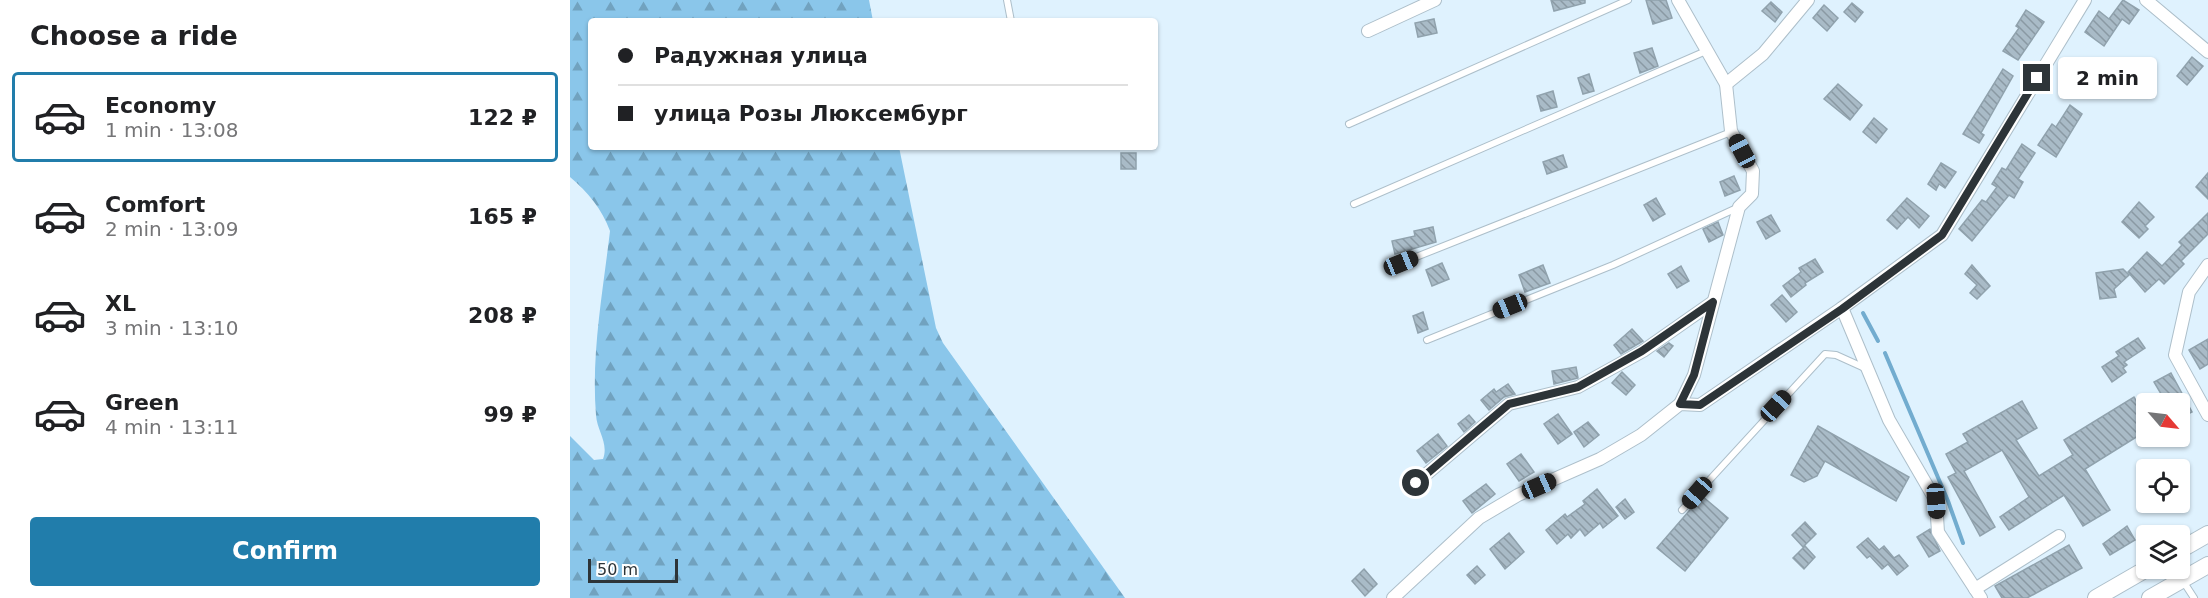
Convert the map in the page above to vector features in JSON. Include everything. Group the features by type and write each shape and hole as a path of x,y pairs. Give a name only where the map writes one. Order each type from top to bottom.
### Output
{"main road":[{"path":"2190,544 2208,534"},
{"path":"2150,598 2208,565"},
{"path":"2097,598 2136,575"}],"street":[{"path":"1368,31 1435,0"},
{"path":"1393,598 1479,518 1518,495 1600,459 1641,435 1680,404 1694,375 1739,207 1752,194 1753,171 1731,132 1726,84 1678,0"},
{"path":"1726,84 1763,54 1808,0"},
{"path":"1680,404 1700,405 1842,309 1942,235 2085,0"},
{"path":"2146,0 2208,52"},
{"path":"2208,265 2189,292 2175,355 2208,415"},
{"path":"1416,483 1509,404 1578,387 1642,351 1713,302"},
{"path":"1842,309 1889,420 1936,501 1938,532 1978,593 2059,536"}],"lane":[{"path":"1006,0 1010,18"},
{"path":"1349,124 1628,0"},
{"path":"1354,204 1706,51"},
{"path":"1401,263 1731,132"},
{"path":"1427,340 1613,265 1739,207"},
{"path":"1682,510 1825,354 1836,355 1867,369"},
{"path":"2182,580 2194,598"}],"green space":[{"path":"570,0 869,0 872,18 588,18 588,150 900,150 936,328 943,343 1125,598 570,598 570,436 594,460 603,459 605,448 596,415 595,369 598,323 610,231 594,201 570,177"}],"building":[{"path":"1551,0 1585,0 1585,3 1554,11"},
{"path":"1646,0 1666,0 1672,18 1653,24"},
{"path":"2123,0 2139,10 2129,24 2122,19 2104,46 2085,32 2099,11 2109,19"},
{"path":"1771,2 1782,12 1775,22 1762,11"},
{"path":"1852,3 1863,12 1855,22 1844,12"},
{"path":"1824,5 1838,18 1827,31 1813,18"},
{"path":"2026,10 2044,22 2018,60 2003,51 2019,28 2016,26"},
{"path":"1434,19 1437,33 1418,37 1415,23"},
{"path":"1652,48 1658,66 1640,73 1634,53"},
{"path":"2192,57 2203,66 2187,85 2177,76"},
{"path":"2068,63 2082,72 2074,87 2059,78"},
{"path":"2003,69 2013,76 1981,133 1984,135 1979,143 1963,134"},
{"path":"1589,74 1594,91 1583,94 1578,78"},
{"path":"1838,84 1862,105 1850,120 1824,99"},
{"path":"1553,91 1557,107 1541,111 1537,96"},
{"path":"2070,105 2082,114 2056,157 2038,145 2052,124 2056,127"},
{"path":"1874,118 1887,129 1876,143 1863,132"},
{"path":"2022,144 2035,153 2018,179 2023,182 2014,198 2009,195 1972,241 1959,229 1982,200 1986,202 1997,187 1992,184 2002,168 2006,170"},
{"path":"1121,153 1136,153 1136,169 1121,169"},
{"path":"1563,155 1567,167 1547,174 1543,162"},
{"path":"1941,163 1956,172 1945,188 1939,184 1936,190 1928,184"},
{"path":"2208,173 2208,199 2196,187"},
{"path":"1734,176 1740,190 1725,196 1720,182"},
{"path":"1656,198 1665,214 1653,221 1644,205"},
{"path":"1907,198 1929,216 1919,228 1908,217 1897,229 1887,220"},
{"path":"2139,202 2154,217 2145,226 2148,229 2139,238 2122,222"},
{"path":"2208,213 2208,234 2181,261 2184,264 2164,284 2159,279 2145,292 2128,272 2147,252 2162,266 2182,245 2179,242"},
{"path":"1771,215 1780,231 1766,239 1757,222"},
{"path":"1718,222 1723,235 1709,242 1703,229"},
{"path":"1433,227 1436,242 1395,254 1392,241 1415,236 1414,231"},
{"path":"1815,259 1823,272 1805,283 1806,285 1791,297 1783,286 1801,272 1799,268"},
{"path":"1442,263 1449,279 1432,286 1426,270"},
{"path":"1543,265 1550,283 1525,292 1519,275"},
{"path":"1972,265 1990,286 1977,299 1970,293 1977,285 1965,274"},
{"path":"1681,266 1689,281 1677,288 1668,274"},
{"path":"2123,269 2129,275 2114,289 2116,297 2100,299 2096,273"},
{"path":"1782,295 1797,312 1786,322 1771,305"},
{"path":"1423,312 1428,329 1418,333 1413,316"},
{"path":"1632,329 1643,341 1621,354 1614,345"},
{"path":"2138,338 2145,348 2124,362 2127,365 2123,368 2126,372 2112,382 2102,367 2119,356 2116,352"},
{"path":"2208,339 2208,364 2200,369 2189,350"},
{"path":"1669,343 1673,346 1664,357 1657,351"},
{"path":"1576,367 1578,378 1554,384 1552,371"},
{"path":"1622,372 1635,385 1626,395 1612,383"},
{"path":"2171,373 2182,393 2160,393 2154,382"},
{"path":"1508,384 1515,394 1504,397 1489,410 1481,400 1494,389 1496,392"},
{"path":"2134,397 2136,400 2136,437 2085,469 2110,510 2083,526 2064,495 2009,530 2000,517 2029,497 2002,450 1964,471 1995,527 1980,536 1948,477 1956,473 1946,454 1968,442 1963,434 2022,401 2037,428 2016,440 2039,476 2073,455 2064,440"},
{"path":"1558,414 1572,434 1558,444 1544,424"},
{"path":"1469,415 1475,422 1464,432 1458,424"},
{"path":"1588,422 1599,435 1584,447 1574,432"},
{"path":"1818,426 1909,477 1896,501 1825,461 1817,476 1804,482 1791,475"},
{"path":"1438,434 1447,446 1426,463 1417,451"},
{"path":"1521,454 1534,472 1519,481 1507,464"},
{"path":"1486,484 1495,494 1472,513 1463,501"},
{"path":"1597,489 1618,516 1603,528 1600,523 1585,536 1580,529 1571,538 1568,534 1557,544 1546,530 1565,514 1567,517 1585,504 1583,501"},
{"path":"1702,496 1728,518 1685,571 1657,548"},
{"path":"1625,499 1634,512 1625,519 1616,507"},
{"path":"1805,522 1816,534 1803,547 1792,535"},
{"path":"2127,526 2135,540 2110,555 2103,544"},
{"path":"1930,529 1940,551 1929,557 1917,537"},
{"path":"1509,533 1524,552 1505,569 1490,549"},
{"path":"1868,538 1879,550 1884,546 1894,558 1899,555 1908,566 1897,575 1888,564 1882,569 1870,556 1867,558 1857,547"},
{"path":"2069,545 2082,568 2027,598 2002,598 1995,586"},
{"path":"1805,546 1815,557 1804,569 1793,558"},
{"path":"1477,566 1485,575 1475,584 1467,575"},
{"path":"1364,569 1377,584 1365,596 1352,581"}],"waterway":[{"path":"1863,313 1878,341"},
{"path":"1885,353 1948,501 1963,543"}],"route":[{"path":"1416,483 1509,404 1578,387 1642,351 1713,302 1694,375 1680,404 1700,405 1842,309 1942,235 2037,78"}]}
